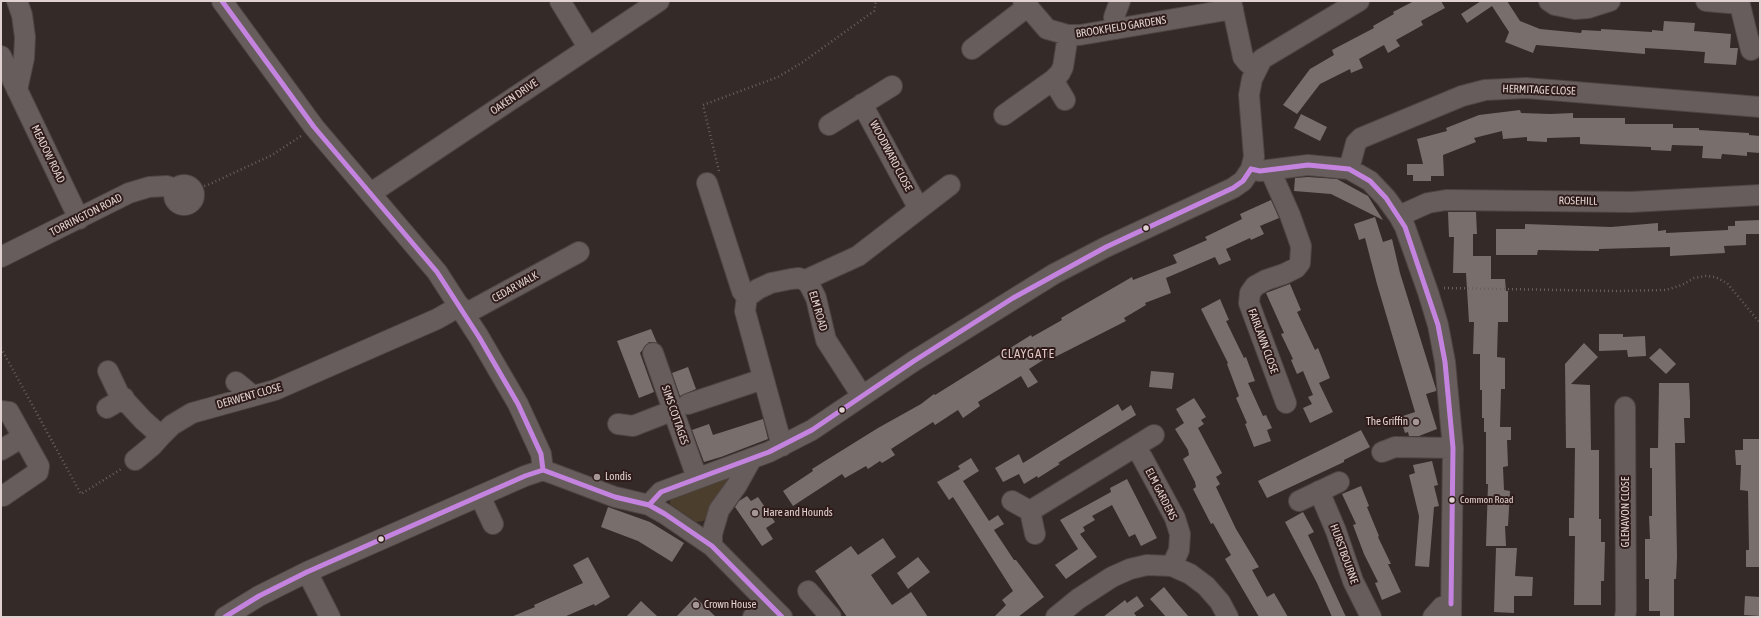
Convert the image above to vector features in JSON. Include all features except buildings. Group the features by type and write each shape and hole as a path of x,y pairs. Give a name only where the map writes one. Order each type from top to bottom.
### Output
{"street":[{"path":"17,1 22,15 25,38 23,63 17,90"},
{"path":"222,1 314,126 424,255 463,310 527,422 541,454 543,470"},
{"path":"560,1 588,47"},
{"name":"OAKEN DRIVE","path":"371,193 659,1"},
{"path":"1116,29 1114,17 1120,1"},
{"path":"1260,169 1254,157 1254,142 1249,95 1252,79 1256,69 1262,59 1274,50 1359,1"},
{"path":"1549,1 1556,5 1574,9 1588,8 1610,1"},
{"path":"1706,1 1739,2 1751,50"},
{"path":"972,49 1025,4"},
{"name":"BROOKFIELD GARDENS","path":"1025,4 1047,29 1068,35 1116,29 1232,5"},
{"path":"1232,5 1243,57 1256,69"},
{"path":"1004,115 1053,80 1060,73 1063,67 1068,35"},
{"name":"MEADOW ROAD","path":"1,56 79,219"},
{"path":"1053,80 1065,100"},
{"path":"829,125 892,86"},
{"name":"HERMITAGE CLOSE","path":"1349,169 1353,150 1356,143 1361,138 1462,96 1485,90 1526,88 1760,107"},
{"name":"WOODWARD CLOSE","path":"862,104 919,209"},
{"path":"649,505 661,492 782,446 812,430 920,357 1054,274 1233,188 1260,169 1308,165 1349,169 1370,181 1386,198 1399,216 1428,292 1438,325 1445,362 1453,448 1451,610 1442,607 1433,617"},
{"name":"FAIRLAWN CLOSE","path":"1260,169 1290,215 1301,246 1300,263 1296,268 1255,286 1250,293 1249,303 1286,403"},
{"path":"713,180 739,284 747,297 745,311 782,446"},
{"path":"806,281 812,276 858,256 950,185"},
{"name":"TORRINGTON ROAD","path":"1,257 129,193 149,187 167,186 184,189"},
{"name":"ROSEHILL","path":"1399,216 1414,208 1446,200 1631,202 1760,195"},
{"name":"CEDAR WALK","path":"463,310 572,262"},
{"name":"ELM ROAD","path":"747,297 758,289 771,283 799,278 806,281 816,298 826,340 862,396"},
{"name":"DERWENT CLOSE","path":"135,460 152,446 172,425 192,412 275,390 437,319 463,310"},
{"name":"SIMS COTTAGES","path":"653,353 681,407 697,478"},
{"path":"108,371 119,394 115,403 161,436"},
{"path":"618,424 633,426 681,407 763,379"},
{"path":"236,382 253,396"},
{"name":"GLENAVON CLOSE","path":"1625,407 1625,617"},
{"path":"1,411 9,412 39,466 38,472 3,496 1,494"},
{"path":"1030,512 1154,435"},
{"path":"1,450 22,437"},
{"name":"ELM GARDENS","path":"1136,446 1175,518 1180,534 1179,550 1172,566"},
{"path":"1382,452 1395,447 1453,448"},
{"path":"712,546 712,534 719,510 737,485 752,458"},
{"path":"225,617 265,592 307,572 525,476 543,470 615,497 649,505 688,528 712,546 782,617"},
{"path":"1299,500 1339,482"},
{"name":"HURSTBOURNE","path":"1319,491 1353,581 1371,617"},
{"path":"480,496 493,524"},
{"path":"1012,501 1030,512 1036,534"},
{"path":"1056,617 1078,600 1118,574 1130,569 1148,565 1172,566 1190,574 1206,586 1220,602 1228,617"},
{"path":"307,572 330,617"},
{"path":"808,591 831,617"},
{"path":"753,617 767,603"}],"path":[{"path":"713,180 703,105 778,77 803,62 874,11 876,1"},
{"path":"184,189 210,184 272,155 314,126"},
{"path":"1428,292 1446,288 1616,291 1666,290 1682,285 1694,278 1706,276 1715,277 1727,283 1760,323"},
{"path":"1,348 81,494 135,460"}],"shaded area":[{"path":"727,474 731,480 709,516 703,521 696,522 670,504 670,499"}],"transit line":[{"path":"222,1 314,127 437,272 479,337 518,404 541,454 543,470"},
{"path":"1251,169 1260,171 1308,165 1349,169 1370,181 1386,198 1405,227 1438,325 1445,362 1453,448 1451,604"},
{"path":"649,505 661,492 769,452 812,430 914,361 1013,298 1106,247 1233,188 1243,181 1251,169"},
{"path":"543,470 615,497 649,505 665,514 712,546 782,617"},
{"path":"225,617 259,596 307,572 525,476 543,470"}],"place":[{"name":"The Griffin","path":"1416,422"},
{"name":"Londis","path":"597,477"},
{"name":"Common Road","path":"1452,500"},
{"name":"Hare and Hounds","path":"755,513"},
{"name":"Crown House","path":"696,605"}],"district":[{"name":"CLAYGATE","path":"1028,354"}]}
